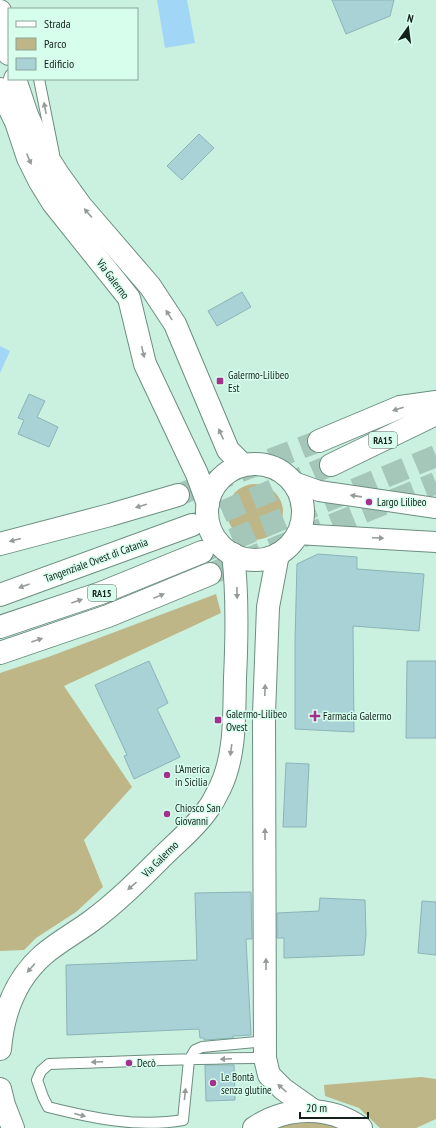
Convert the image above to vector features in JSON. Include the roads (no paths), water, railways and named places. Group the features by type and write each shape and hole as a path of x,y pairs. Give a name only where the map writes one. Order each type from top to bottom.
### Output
{"main road":[{"path":"4,26 8,48"},
{"name":"Via Galermo","path":"4,88 27,115 44,152 81,206 150,286 174,324 228,450 243,465"},
{"name":"Via Galermo","path":"4,88 28,158 40,182 53,203 129,298 145,364 197,474 208,504"},
{"path":"320,441 400,407 436,402"},
{"name":"RA15","path":"331,465 436,414"},
{"path":"256,464 270,466 282,472 297,488 302,506 302,520 297,534 292,542 278,554 267,558 255,560 233,554 222,546 214,537 208,521 208,504 210,495 220,479 230,471 243,465 256,464"},
{"path":"0,544 110,515 178,495"},
{"name":"Tangenziale Ovest di Catania","path":"0,595 192,524"},
{"name":"RA15","path":"0,627 101,593 202,552"},
{"name":"Via Galermo","path":"0,1049 3,1019 14,994 27,972 43,955 91,922 136,883 208,809 221,786 229,760 234,715 237,621 233,554"},
{"path":"278,554 268,607 264,714 266,1049 269,1075 283,1089 314,1111"},
{"path":"0,653 108,616 210,574"},
{"path":"0,1089 4,1105 13,1128"},
{"path":"254,1128 261,1123 286,1113 300,1111 328,1113 342,1117 361,1128"}],"street":[{"path":"291,481 319,491 436,508"},
{"path":"297,534 436,542"}],"lane":[{"path":"39,80 58,174"},
{"path":"266,1049 189,1060 49,1064 41,1071 37,1080 48,1107 107,1121 139,1125 168,1124 182,1120 189,1060 196,1050 202,1047 266,1049"}],"water":[{"path":"157,0 187,0 195,43 165,48"},
{"path":"0,346 10,351 0,373"}],"tunnel":[{"path":"178,495 319,441"},
{"path":"202,552 436,456"},
{"path":"192,525 331,465"},
{"path":"210,574 436,483"}],"place":[{"name":"Galermo-Lilibeo Est","path":"220,381"},
{"name":"Largo Lilibeo","path":"369,502"},
{"name":"Farmacia Galermo","path":"315,716"},
{"name":"Galermo-Lilibeo Ovest","path":"218,720"},
{"name":"L'America in Sicilia","path":"167,775"},
{"name":"Chiosco San Giovanni","path":"167,814"},
{"name":"Decò","path":"129,1063"},
{"name":"Le Bontà senza glutine","path":"213,1083"}]}
